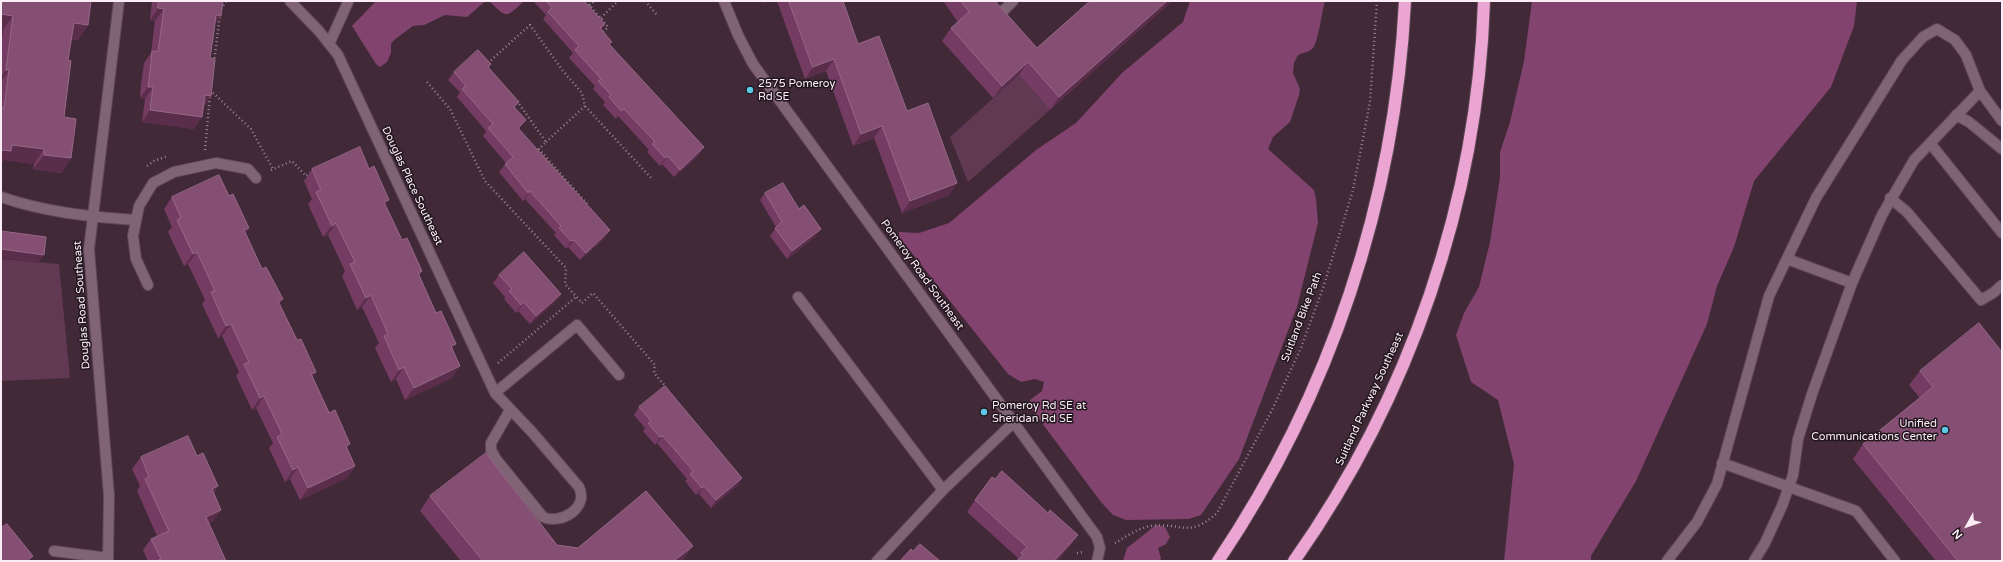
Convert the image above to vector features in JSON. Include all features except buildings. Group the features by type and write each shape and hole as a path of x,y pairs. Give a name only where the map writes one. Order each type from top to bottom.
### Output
{"highway":[{"path":"1218,561 1263,490 1286,446 1317,381 1346,305 1370,225 1394,112 1399,73 1404,1"},
{"name":"Suitland Parkway Southeast","path":"1294,561 1348,476 1367,442 1404,362 1433,285 1457,200 1467,158 1480,73 1484,1"}],"street":[{"name":"Douglas Road Southeast","path":"108,560 109,496 88,250 120,1"},
{"name":"Pomeroy Road Southeast","path":"724,1 738,36 753,64 1097,537 1100,548 1097,561"},
{"path":"1004,10 1013,1"},
{"path":"330,42 348,2"},
{"name":"Douglas Place Southeast","path":"294,3 330,42 338,55 495,393 532,432 579,487 582,494 581,502 575,510 565,517 550,520 542,517 496,459 491,450 491,443 510,410"},
{"path":"1667,561 1697,522 1717,484 1769,296 1816,198 1902,60 1922,37 1937,29 1955,40 1966,55 1980,91 2002,121"},
{"path":"1754,561 1765,543 1789,486 1793,475 1798,439 1812,394 1852,283 1890,198 1914,160 1980,91"},
{"path":"1956,115 1969,122 2002,149"},
{"path":"1930,143 2002,233"},
{"path":"148,285 136,259 133,236 139,206 152,183 174,172 216,163 248,169 256,178"},
{"path":"1,197 17,203 92,216 136,220"},
{"path":"1890,198 1907,212 1981,300 1993,293 2002,284"},
{"path":"1787,259 1852,283"},
{"path":"798,296 943,490"},
{"path":"495,393 577,325 619,375"},
{"path":"877,561 943,490 1014,422"},
{"path":"1722,463 1856,511 1895,561"},
{"path":"54,551 108,560"}],"path":[{"path":"213,68 221,9 226,1"},
{"path":"586,1 608,27 602,33"},
{"path":"590,6 594,1"},
{"path":"601,18 618,1"},
{"path":"645,1 658,16"},
{"name":"Suitland Bike Path","path":"1112,545 1138,530 1152,526 1191,528 1205,523 1217,513 1272,410 1301,348 1324,285 1353,190 1370,102 1377,1"},
{"path":"486,65 530,25 563,71 582,93 585,106 653,180"},
{"path":"427,82 450,109 485,181 566,268 565,284 582,303 593,294 655,365 654,373 669,391"},
{"path":"198,152 205,151 211,83"},
{"path":"210,90 251,129 273,170"},
{"path":"516,100 546,142"},
{"path":"585,106 539,149 590,208"},
{"path":"144,168 154,161 172,155"},
{"path":"256,178 292,161 306,176 313,172"},
{"path":"486,374 576,296"}],"shaded area":[{"path":"376,1 489,1 483,3 467,17 445,15 424,25 413,26 394,40 391,44 391,53 387,62 380,67 376,64 352,26"},
{"path":"489,1 524,1 513,11 506,14 499,11"},
{"path":"1190,1 1325,1 1314,46 1309,51 1298,55 1294,63 1293,73 1300,89 1290,122 1273,137 1268,149 1314,190 1318,223 1297,307 1239,459 1201,515 1189,519 1126,520 1113,515 1101,502 1030,407 1030,400 1042,391 1044,382 1035,379 1021,382 1008,374 899,237 899,232 919,233 949,223 1036,150 1076,123 1122,73 1183,22"},
{"path":"1532,1 1857,1 1854,26 1831,87 1754,181 1734,247 1717,286 1707,324 1636,481 1591,556 1591,561 1504,561 1514,464 1498,400 1471,382 1456,335 1464,313 1479,287 1490,242 1500,177 1500,152 1510,122 1524,61"},
{"path":"1019,75 1050,110 968,182 950,137"},
{"path":"1,259 59,264 70,378 1,381"},
{"path":"1156,525 1165,527 1170,537 1166,544 1158,548 1161,558 1160,561 1123,561 1127,548"}],"place":[{"name":"2575 Pomeroy Rd SE","path":"750,90"},
{"name":"Pomeroy Rd SE at Sheridan Rd SE","path":"984,412"},
{"name":"Unified Communications Center","path":"1945,430"}]}
